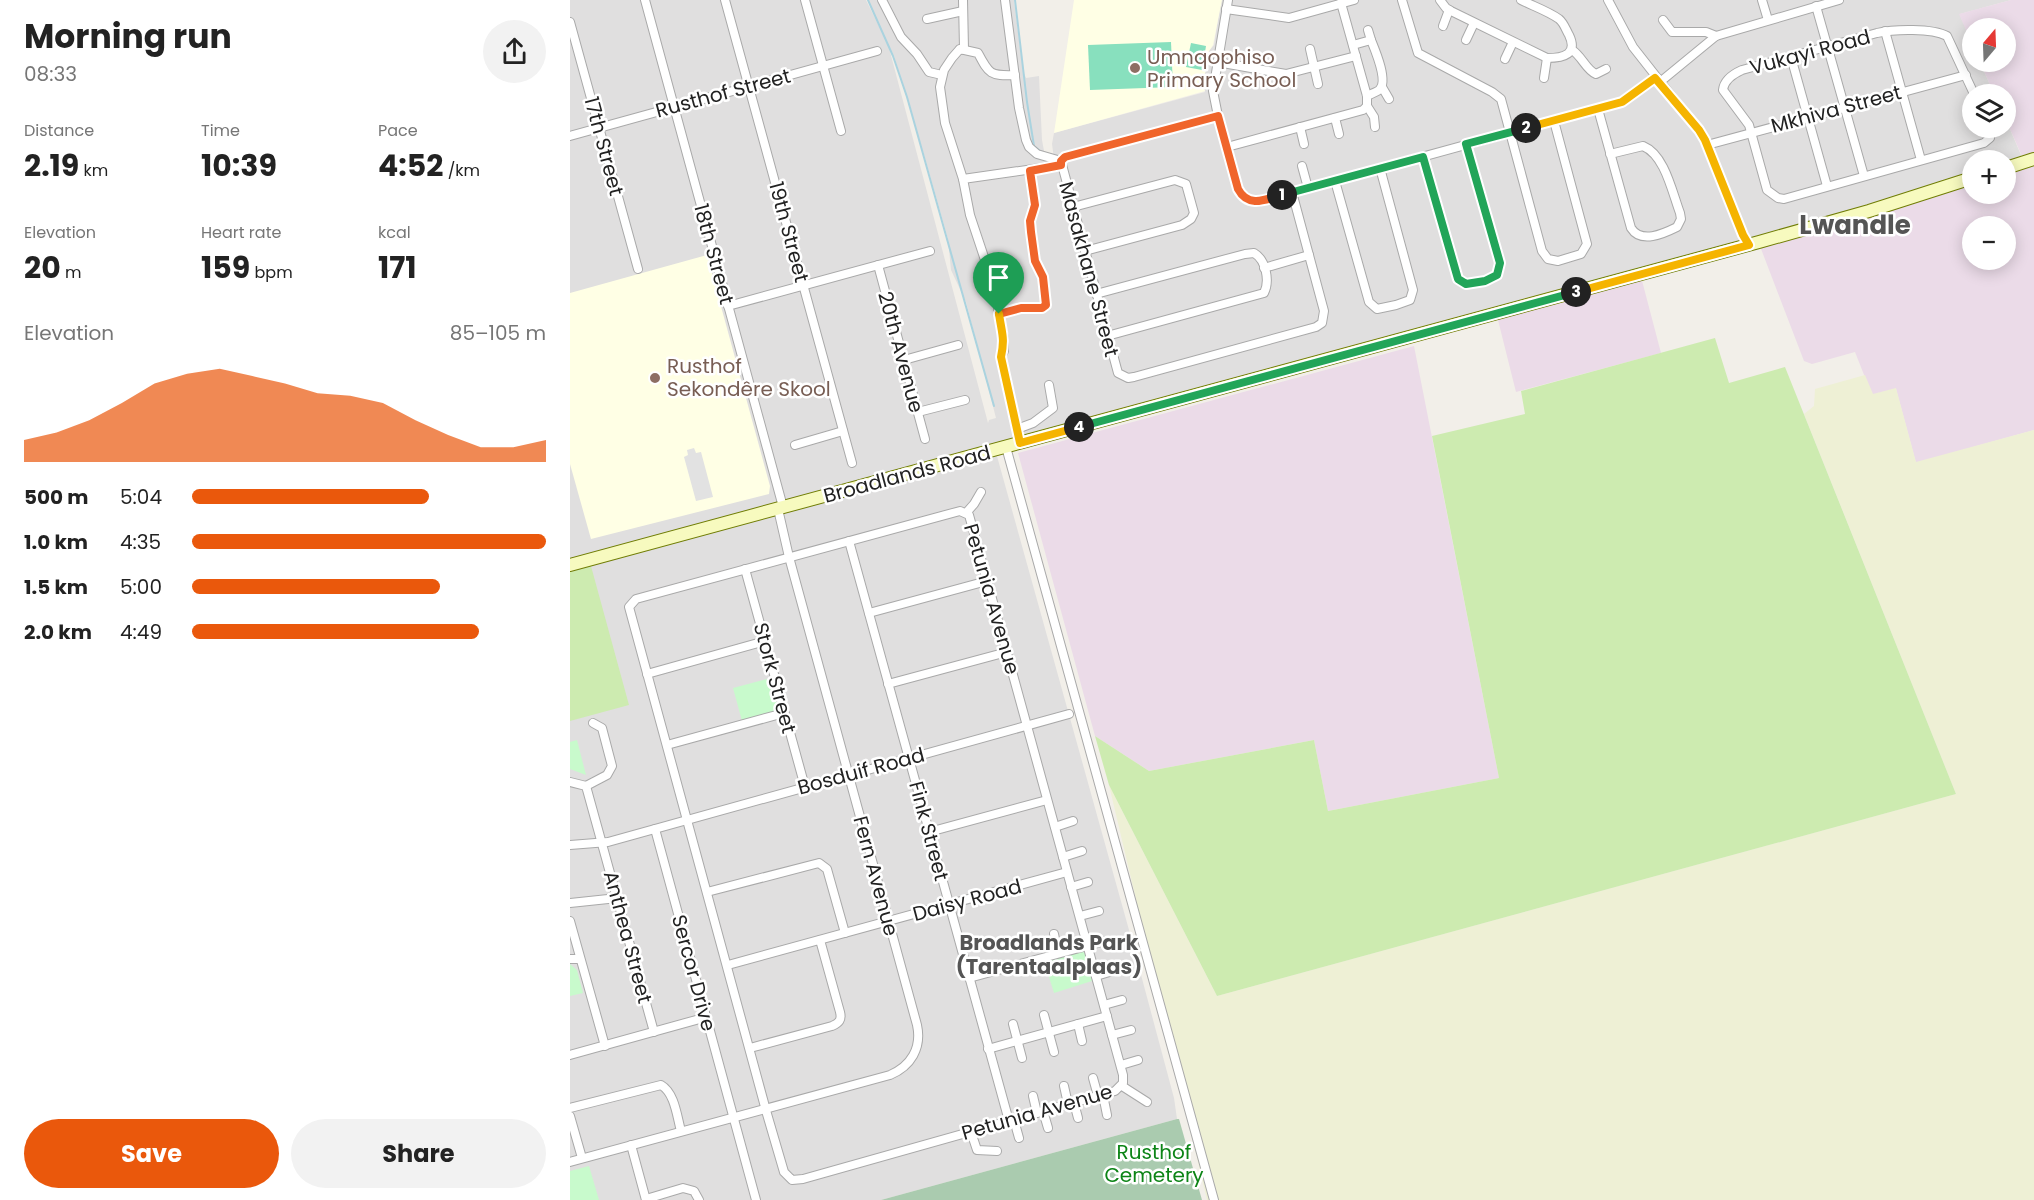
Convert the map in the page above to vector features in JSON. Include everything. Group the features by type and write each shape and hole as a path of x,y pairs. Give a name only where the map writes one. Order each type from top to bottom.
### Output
{"main road":[{"path":"2016,165 2034,159"},
{"name":"Broadlands Road","path":"570,565 1749,245 1869,211 1962,181"}],"street":[{"name":"18th Street","path":"645,0 781,508"},
{"name":"19th Street","path":"725,0 852,463"},
{"path":"806,0 841,131"},
{"path":"882,0 901,37 917,54 928,72 942,75"},
{"path":"963,0 964,49 952,58 942,75 940,87 945,123 963,179 970,215 997,296 1004,338 1004,351 1001,357 1020,443"},
{"path":"1005,0 1019,108 1029,147 1037,154 1061,163"},
{"path":"1354,0 1284,18 1227,4 1213,87 1218,116 1238,189 1246,199 1261,201 1598,109 1629,98 1658,80 1716,36 1839,0"},
{"path":"1402,0 1418,53 1497,95 1503,104 1542,251 1548,259 1558,261 1581,254 1587,244 1554,121"},
{"path":"1440,0 1449,10 1547,58 1559,57 1571,51 1573,44 1560,20 1521,0"},
{"path":"1608,0 1633,47 1699,130 1749,245"},
{"path":"1762,0 1768,20"},
{"path":"1341,3 1366,96 1365,108 1374,117 1375,127"},
{"path":"1816,6 1864,176"},
{"path":"1443,26 1449,10"},
{"path":"927,19 963,11"},
{"path":"1663,20 1672,32 1691,30 1716,36"},
{"name":"17th Street","path":"570,22 638,269"},
{"path":"1466,40 1474,22"},
{"path":"1368,30 1380,64 1382,87 1389,99"},
{"path":"1885,31 1921,160"},
{"name":"Vukayi Road","path":"1970,84 1947,36 1937,32 1885,31 1736,72 1725,82 1723,90 1746,120 1765,185 1772,194 1784,199 1984,143 1990,138"},
{"path":"1353,45 1371,40"},
{"path":"1505,59 1513,42"},
{"path":"961,49 978,52 987,71 996,76 1015,75"},
{"path":"1310,49 1318,84"},
{"name":"Rusthof Street","path":"570,135 877,51"},
{"path":"1571,51 1582,58 1592,72 1596,74 1606,69"},
{"path":"1217,62 1290,74 1356,56"},
{"path":"1791,57 1827,186"},
{"path":"1544,78 1547,58"},
{"name":"Mkhiva Street","path":"1707,145 1966,75"},
{"path":"1366,96 1382,87"},
{"path":"1227,147 1365,108"},
{"path":"1598,109 1610,154 1631,228 1636,234 1647,237 1677,227 1681,219 1680,213 1662,167 1652,152 1642,146 1610,154"},
{"name":"Masakhane Street","path":"1218,116 1065,157 1061,163 1118,373 1128,378 1316,327 1324,319 1324,311 1292,192"},
{"path":"1335,118 1339,134"},
{"path":"1300,127 1305,144"},
{"path":"1423,157 1458,279 1466,284 1485,281 1497,275 1500,263 1466,144"},
{"path":"963,179 1030,171 1061,163"},
{"path":"1302,166 1308,188"},
{"path":"1335,181 1369,302 1377,309 1396,305 1410,300 1413,290 1380,168"},
{"path":"999,314 1021,308 1042,308 1046,305 1043,277 1035,261 1031,232 1030,221 1035,205 1030,171"},
{"path":"1073,207 1175,180 1186,184 1194,210 1191,219 1182,225 1084,251"},
{"path":"728,306 930,251"},
{"path":"1096,294 1245,254 1254,253 1264,268 1268,284 1264,293 1107,336"},
{"path":"1264,268 1309,255"},
{"name":"20th Avenue","path":"878,265 925,439"},
{"path":"904,360 958,345"},
{"path":"1017,429 1033,423 1053,408 1049,386"},
{"path":"918,412 965,400"},
{"path":"795,445 843,431"},
{"path":"1006,447 1215,1200"},
{"path":"966,513 981,492"},
{"name":"Fern Avenue","path":"570,1161 890,1075 901,1070 917,1047 918,1032 789,557 781,508"},
{"name":"Petunia Avenue","path":"960,511 966,513 969,515 1124,1075 1122,1086 1115,1091 1071,1104 803,1179 792,1180 784,1172 766,1108 630,612 632,603 636,599 789,557 960,511"},
{"name":"Fink Street","path":"849,541 988,1049 1019,1138"},
{"name":"Stork Street","path":"745,569 805,787"},
{"path":"869,613 987,580"},
{"path":"647,674 765,641"},
{"path":"888,684 1006,652"},
{"path":"667,745 784,713"},
{"name":"Bosduif Road","path":"655,830 687,819 1069,714"},
{"path":"570,782 586,786 607,775 612,766 602,728 593,723"},
{"name":"Anthea Street","path":"586,786 654,1032"},
{"path":"929,832 1047,800"},
{"path":"1055,827 1073,821"},
{"path":"570,845 602,843 655,830"},
{"name":"Sercor Drive","path":"655,830 756,1200"},
{"path":"1063,856 1082,851"},
{"path":"707,892 819,863 827,869 845,933"},
{"name":"Daisy Road","path":"728,965 1067,872"},
{"path":"1071,887 1088,882"},
{"path":"570,903 608,899 616,894"},
{"path":"1080,916 1099,911"},
{"path":"570,921 575,959 605,1046"},
{"path":"1054,934 1058,953"},
{"path":"750,1048 832,1026 839,1022 840,1012 820,940"},
{"path":"969,978 1106,941"},
{"path":"1096,976 1113,971"},
{"path":"1104,1005 1122,1000"},
{"path":"1044,1016 1054,1052"},
{"path":"988,1049 1107,1016"},
{"path":"570,1055 707,1017"},
{"path":"1013,1024 1022,1058"},
{"path":"1078,1024 1082,1041"},
{"path":"1112,1035 1131,1030"},
{"path":"1120,1065 1138,1060"},
{"path":"1093,1078 1107,1115"},
{"path":"570,1108 661,1085 667,1088 670,1094 681,1131"},
{"path":"1064,1086 1078,1118"},
{"path":"1122,1086 1147,1102"},
{"path":"1033,1096 1048,1128"},
{"path":"570,1116 582,1158"},
{"path":"971,1132 976,1150 998,1151"},
{"path":"631,1145 646,1199 683,1188 694,1191 699,1200"}],"shaded area":[{"path":"570,0 866,0 882,32 868,0 1014,0 1023,71 1026,78 1039,76 1042,140 1047,167 1055,166 1052,144 1054,133 1205,92 1203,85 1209,51 1214,45 1221,0 2011,0 1960,14 1962,19 1962,72 1984,72 1990,84 1962,84 1962,138 2014,138 2024,162 2016,165 2016,150 1962,150 1962,181 995,449 1129,930 1174,1098 1177,1119 881,1200 570,1200","holes":["888,44 894,56 948,239 951,270 966,302 996,418 989,420 988,423"]},
{"name":"Umnqophiso Primary School","path":"1074,0 1222,0 1213,45 1209,51 1203,85 1205,91 1054,133"},
{"path":"2011,0 2034,0 2034,430 1916,463 1896,389 1872,395 1855,352 1812,364 1804,361 1758,241 1962,181 1962,204 2016,204 2016,164 2024,161 2014,138 2016,138 2016,84 1990,84 1984,72 2016,72 2016,18 1962,18 1962,21 1959,14"},
{"name":"Rusthof Sekondêre Skool","path":"707,255 770,486 769,494 591,539 570,464 570,293"},
{"path":"1640,273 1661,353 1516,392 1496,312"},
{"path":"1414,346 1499,778 1328,811 1314,740 1149,771 1095,736 1018,453"},
{"path":"1865,375 1873,394 1896,388 1916,462 2034,430 2034,1200 1207,1200 1109,785 1217,996 1956,794 1804,414 1814,406 1815,389"},
{"path":"694,448 696,453 701,452 713,497 696,501 684,457 688,455 687,450"}],"green space":[{"path":"1171,42 1173,87 1090,90 1088,45"},
{"path":"1191,43 1206,46 1202,70 1186,67"},
{"path":"1715,338 1729,383 1785,367 1956,794 1217,996 1109,785 1095,736 1149,771 1314,740 1328,811 1499,778 1432,436 1525,414 1521,391"},
{"path":"591,566 629,705 570,721 570,572"},
{"path":"771,678 778,704 773,712 742,721 733,688"},
{"path":"577,740 586,775 570,769 570,742"},
{"path":"1081,951 1085,953 1092,981 1054,993 1044,961"},
{"path":"570,964 577,970 583,993 570,996"},
{"name":"Rusthof Cemetery","path":"1177,1119 1179,1119 1202,1200 881,1200"},
{"path":"589,1166 599,1200 570,1200 570,1171"}],"waterway":[{"path":"868,0 893,56 907,97 994,406"},
{"path":"1015,0 1034,146 1040,151"}],"place":[{"name":"Umnqophiso Primary School","path":"1135,68"},
{"name":"Rusthof Sekondêre Skool","path":"655,378"}],"district":[{"name":"Lwandle","path":"1855,225"},
{"name":"Broadlands Park (Tarentaalplaas)","path":"1049,955"}],"route":[{"path":"1655,78 1705,140 1749,245 1020,443 1001,357 1004,351 1004,338 999,314 1021,308 1042,308 1046,305 1043,277 1035,261 1031,232 1030,221 1035,205 1030,171 1061,165 1065,157 1218,116 1238,189 1243,197 1250,201 1261,201 1423,157 1456,275 1464,284 1473,284 1494,278 1499,272 1500,263 1466,144 1622,102 1655,78"}]}
